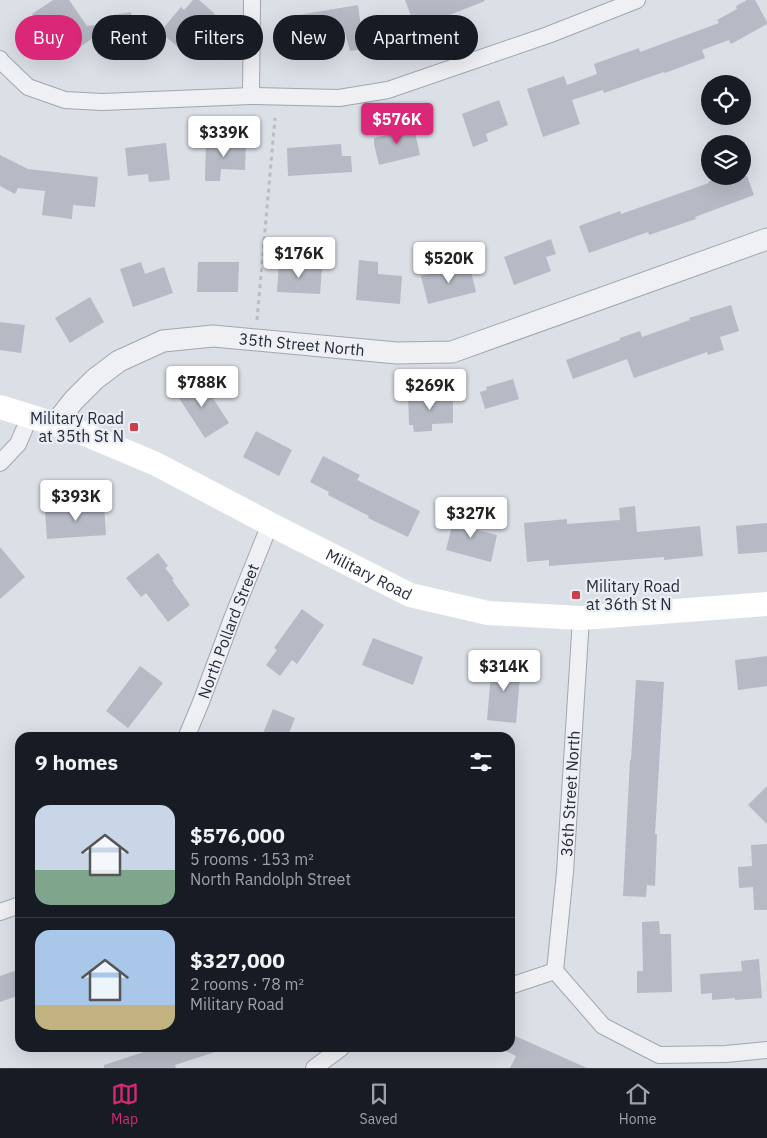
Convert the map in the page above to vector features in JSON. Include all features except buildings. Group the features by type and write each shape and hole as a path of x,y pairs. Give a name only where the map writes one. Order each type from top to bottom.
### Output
{"main road":[{"name":"Military Road","path":"0,407 80,432 156,464 410,595 488,613 581,618 767,604"}],"street":[{"path":"251,96 252,0"},
{"path":"0,59 28,87 64,100 102,102 251,96 339,98 388,90 548,35 637,0"},
{"name":"35th Street North","path":"55,424 74,400 95,379 119,361 163,342 212,336 397,353 452,352 767,239"},
{"path":"0,463 18,444 30,416"},
{"name":"North Pollard Street","path":"188,732 270,524"},
{"name":"36th Street North","path":"555,971 565,872 581,618"},
{"path":"0,912 15,907"},
{"path":"515,984 555,971 603,1026 659,1055 726,1054 767,1050"},
{"path":"314,1068 336,1052"}],"path":[{"path":"257,320 275,118"}],"place":[{"name":"Military Road at 35th St N","path":"134,427"},
{"name":"Military Road at 36th St N","path":"576,595"}]}
